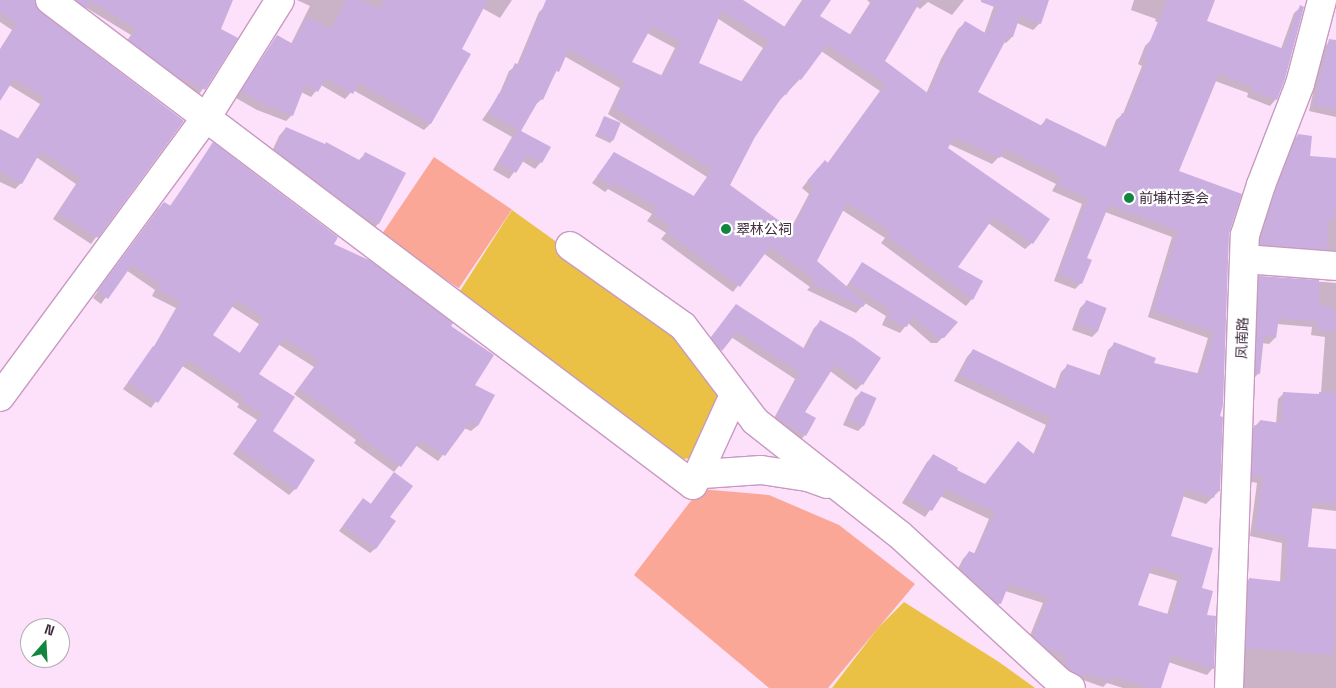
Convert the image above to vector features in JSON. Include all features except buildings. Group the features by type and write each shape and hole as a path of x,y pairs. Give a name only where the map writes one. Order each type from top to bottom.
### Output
{"street":[{"path":"50,0 694,485 734,395"},
{"path":"0,397 206,118 280,0"},
{"name":"凤南路","path":"1229,688 1245,259 1248,227 1260,186 1300,84 1322,0"},
{"path":"570,246 683,326 755,421 900,535 1061,683 1071,688"},
{"path":"1245,259 1336,266"},
{"path":"703,474 761,470 808,476 847,493"}],"shaded area":[{"path":"434,157 512,210 459,288 381,236"},
{"path":"512,210 679,330 726,394 700,458 681,459 460,291"},
{"path":"700,489 769,495 839,525 915,584 828,688 769,688 634,575"},
{"path":"904,602 999,662 1035,688 832,688 878,628"}],"place":[{"name":"前埔村委会","path":"1129,198"},
{"name":"翠林公祠","path":"726,229"}]}
